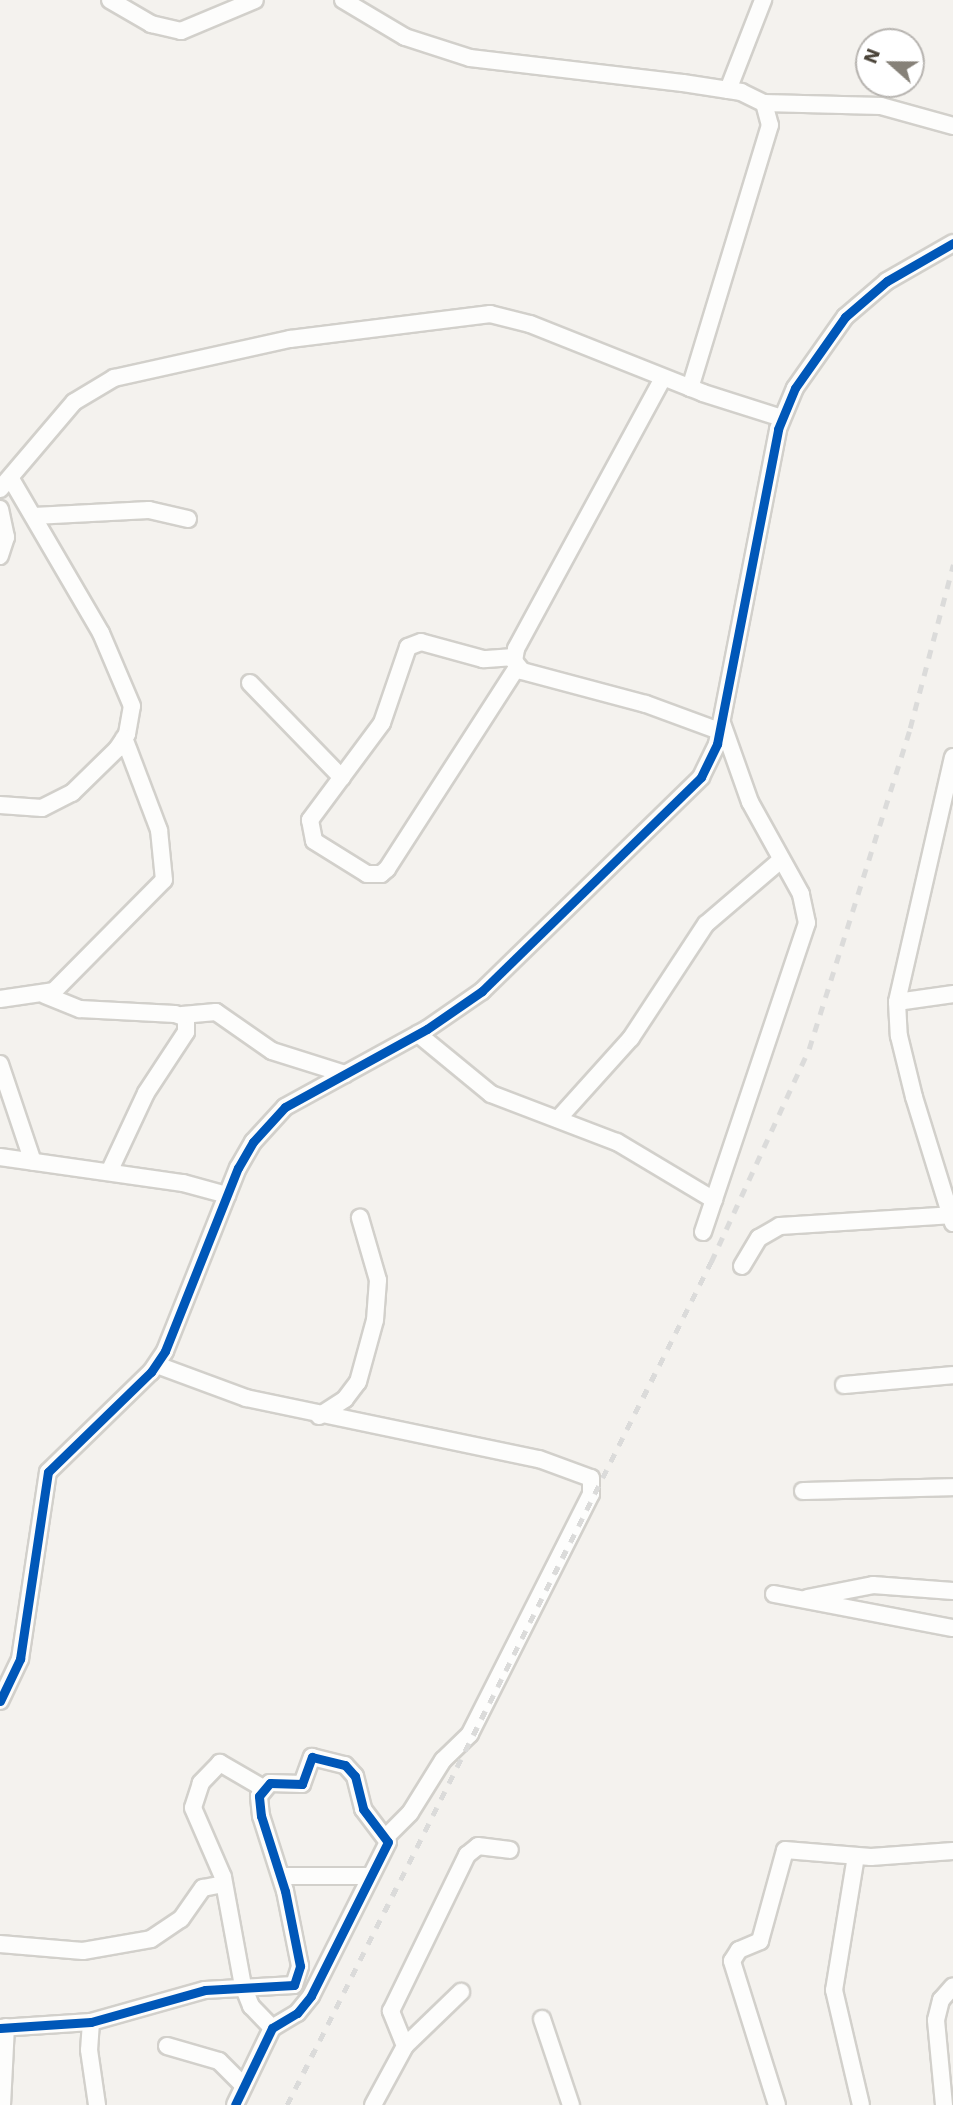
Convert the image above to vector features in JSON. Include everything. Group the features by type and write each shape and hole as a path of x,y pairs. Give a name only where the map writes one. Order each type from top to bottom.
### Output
{"street":[{"path":"110,0 151,24 181,31 254,0"},
{"path":"343,0 405,37 470,58 727,90 764,103 881,106 952,123"},
{"path":"727,90 763,0"},
{"path":"690,388 770,125 764,103"},
{"path":"0,1701 20,1659 48,1472 157,1364 177,1326 227,1195 264,1125 285,1107 418,1034 482,991 685,795 710,763 720,726 782,418 808,364 845,317 887,281 953,243"},
{"path":"0,805 26,809 59,802 124,738 132,706 125,684 34,516 6,484 74,402 114,378 290,339 491,314 530,324 663,378 782,418"},
{"path":"663,378 516,662 458,764 381,874 367,874 309,835 312,815 382,723 405,655 415,643 483,659 516,662 720,726"},
{"path":"0,509 6,537 0,555"},
{"path":"34,516 149,510 188,519"},
{"path":"250,683 342,778"},
{"path":"703,1232 803,942 807,912 750,802 720,726"},
{"path":"45,995 83,965 164,880 159,830 124,738"},
{"path":"742,1266 759,1238 780,1226 952,1218 914,1097 899,1036 897,1002 953,757"},
{"path":"558,1119 631,1038 706,925 781,860"},
{"path":"897,1002 953,994"},
{"path":"0,999 45,995 80,1009 182,1015 216,1012 272,1051 345,1074"},
{"path":"109,1172 146,1093 186,1032 188,1025 182,1015"},
{"path":"418,1034 491,1094 617,1142 714,1200"},
{"path":"0,1064 33,1162"},
{"path":"0,1157 109,1172 227,1195"},
{"path":"318,1416 345,1399 358,1382 375,1320 378,1280 360,1218"},
{"path":"157,1364 214,1388 318,1416 539,1459 588,1476 593,1483 470,1734 443,1760 410,1813 387,1836 311,1996 297,2013 272,2028 235,2105"},
{"path":"844,1385 953,1375"},
{"path":"803,1491 953,1487"},
{"path":"801,1599 873,1585 953,1591"},
{"path":"774,1594 953,1628"},
{"path":"263,1788 270,1783 302,1784 313,1757 345,1765 355,1776 363,1809 387,1836"},
{"path":"263,1788 220,1763 201,1783 194,1816 224,1884 243,1986 251,2006 272,2028"},
{"path":"2,2105 3,2027 91,2022 194,1992 243,1986 294,1985 299,1977 282,1876 261,1816 263,1788"},
{"path":"405,2046 391,2011 467,1855 478,1846 510,1850"},
{"path":"777,2105 732,1961 739,1950 760,1941 785,1850 856,1856 953,1851"},
{"path":"856,1856 834,1990 861,2105"},
{"path":"282,1876 370,1876"},
{"path":"0,1944 83,1951 151,1939 181,1919 203,1888 224,1884"},
{"path":"944,2105 936,2020 941,2000 953,1986"},
{"path":"373,2105 405,2046 461,1992"},
{"path":"542,2019 571,2105"},
{"path":"91,2022 89,2050 97,2105"},
{"path":"167,2046 219,2061 244,2086"}],"railway":[{"path":"287,2105 711,1262 809,1049 910,728 953,565"}],"cycle path":[{"path":"0,1701 20,1659 48,1472 151,1372 165,1351 238,1168 253,1142 285,1107 427,1029 482,991 701,777 717,744 778,429 795,388 845,317 887,281 953,243"},
{"path":"0,2028 91,2022 205,1990 294,1985 300,1966 285,1891 261,1816 259,1796 270,1783 302,1784 312,1757 345,1765 355,1776 363,1809 388,1842 311,1996 297,2013 272,2028 235,2105"}]}
